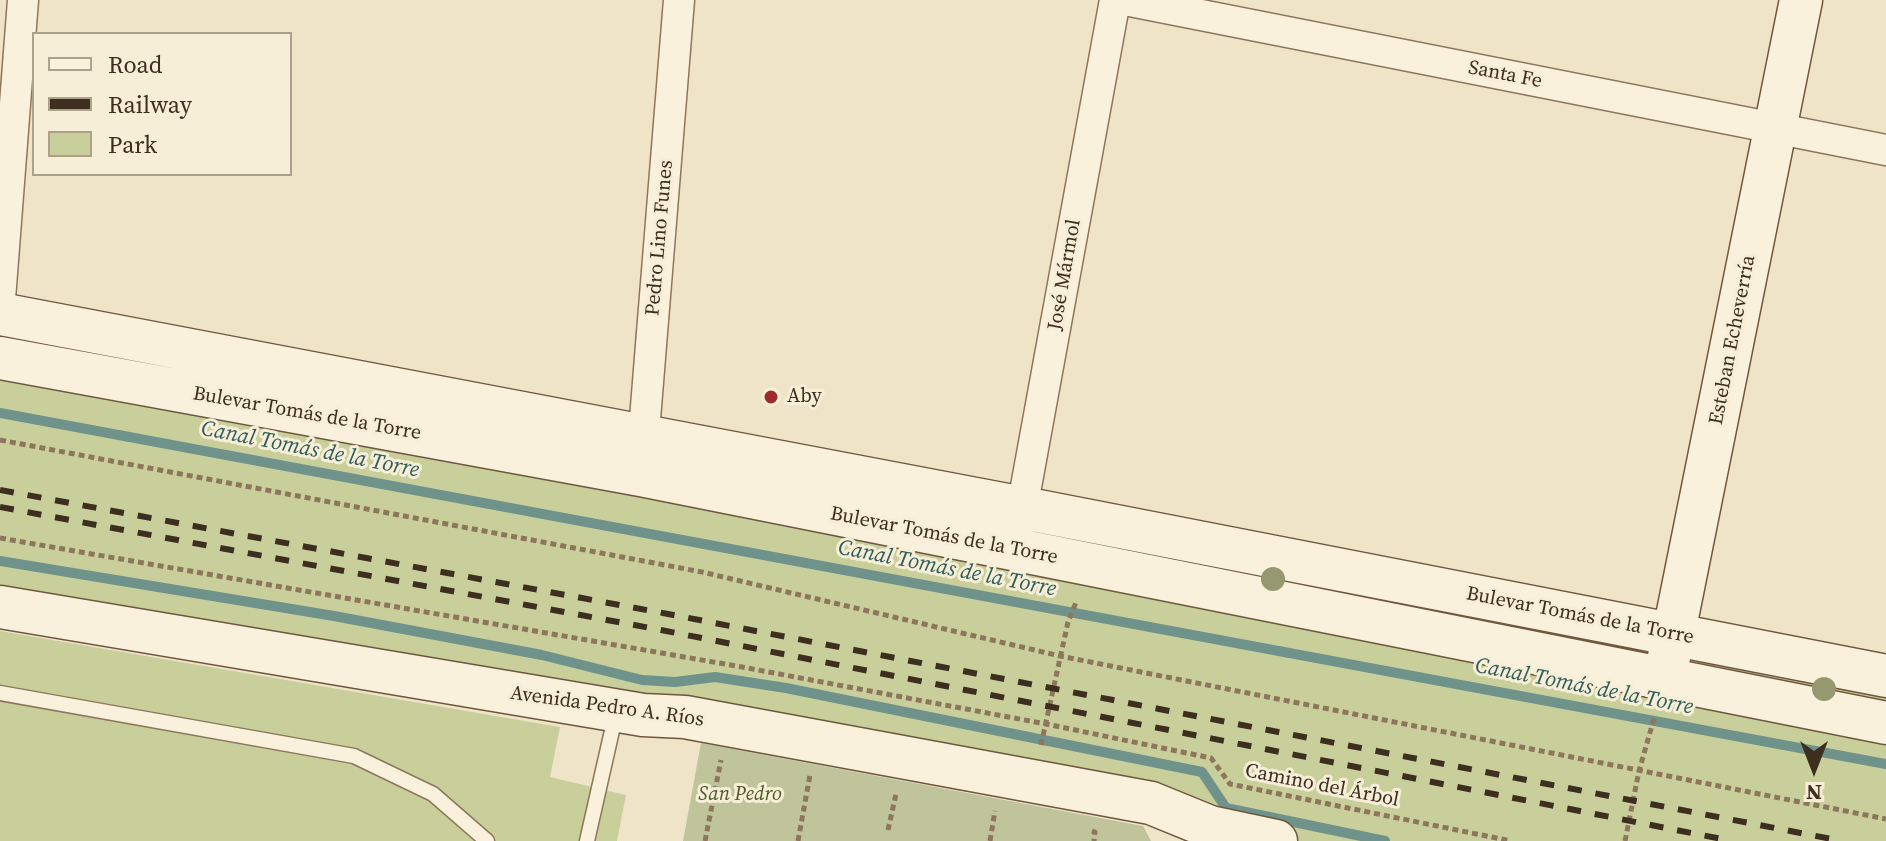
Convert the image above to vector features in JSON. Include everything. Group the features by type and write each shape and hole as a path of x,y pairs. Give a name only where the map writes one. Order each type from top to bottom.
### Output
{"street":[{"path":"0,299 23,0"},
{"name":"Pedro Lino Funes","path":"642,456 679,0"},
{"name":"José Mármol","path":"1015,550 1115,0"},
{"name":"Santa Fe","path":"1125,0 1886,150"},
{"name":"Esteban Echeverría","path":"1661,694 1801,0"},
{"name":"Bulevar Tomás de la Torre","path":"0,314 642,456 1015,550 1661,694 1886,723"},
{"name":"Bulevar Tomás de la Torre","path":"0,358 642,456 1023,508 1886,676"},
{"name":"Avenida Pedro A. Ríos","path":"0,607 616,711 685,717 817,741 1151,803 1216,834 1272,841"}],"lane":[{"path":"0,693 354,756 433,794 487,841"},
{"path":"587,841 616,711"}],"path":[{"path":"0,440 702,572 1060,656 1886,819"},
{"name":"Camino del Árbol","path":"0,538 742,667 1046,724 1211,758 1230,784 1511,841"},
{"path":"1042,742 1068,622 1076,604"},
{"path":"1625,841 1639,771 1661,694"},
{"path":"798,841 817,741"},
{"path":"705,841 720,760"},
{"path":"888,830 896,794"},
{"path":"1094,841 1095,832"}],"green space":[{"path":"0,358 1886,723 1886,841 1222,841 1210,827 0,607"},
{"path":"0,631 560,727 550,777 626,795 617,841 0,841"},
{"path":"1698,658 1886,690 1886,711 1696,668"},
{"name":"San Pedro","path":"701,743 1143,826 1151,841 683,841"}],"waterway":[{"name":"Canal Tomás de la Torre","path":"0,413 1886,764"},
{"path":"0,561 334,616 542,655 642,680 675,682 715,677 786,688 1202,772 1226,808 1385,841"}],"railway":[{"path":"0,490 668,614 1842,841"},
{"path":"0,507 661,630 1732,841"}],"place":[{"name":"Aby","path":"771,397"}]}
